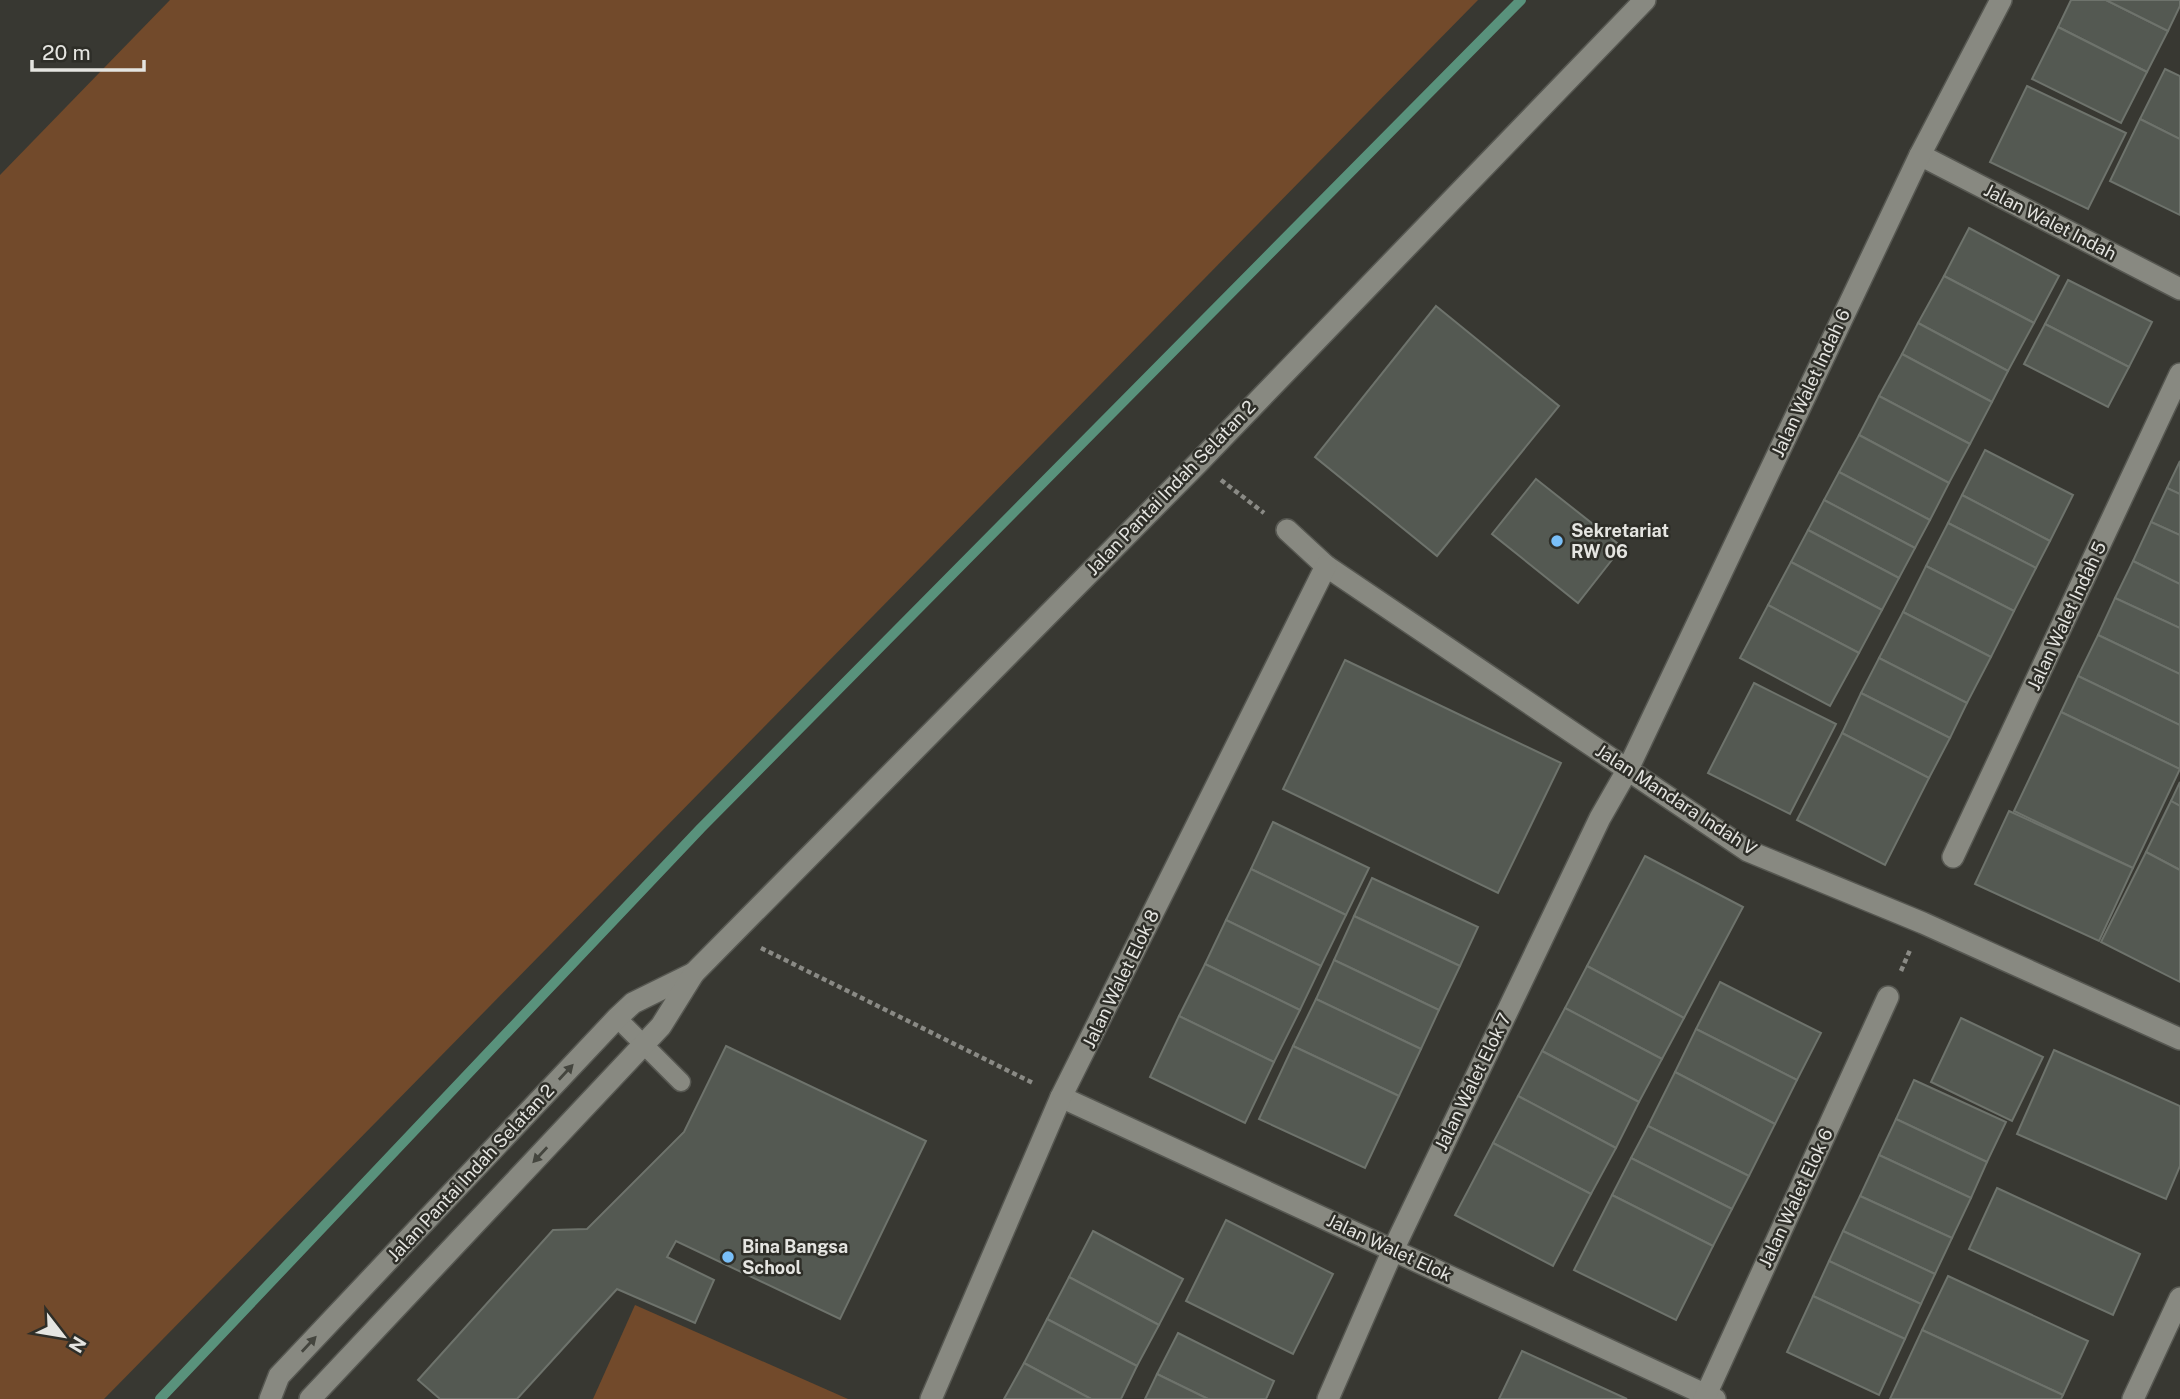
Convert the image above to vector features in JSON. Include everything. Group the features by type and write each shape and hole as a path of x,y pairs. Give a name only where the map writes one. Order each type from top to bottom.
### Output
{"street":[{"name":"Jalan Pantai Indah Selatan 2","path":"310,1399 662,1026 694,972 1198,463 1645,0"},
{"name":"Jalan Walet Indah 6","path":"1628,769 1920,155 2001,0"},
{"name":"Jalan Walet Indah","path":"1920,155 2180,289"},
{"name":"Jalan Walet Indah 5","path":"1953,858 2180,374"},
{"name":"Jalan Mandara Indah V","path":"1287,530 1326,566 1748,851 1923,923 2180,1039"},
{"name":"Jalan Walet Elok 8","path":"932,1399 1061,1097 1326,566"},
{"name":"Jalan Walet Elok 7","path":"1328,1399 1393,1250 1600,818 1628,769"},
{"name":"Jalan Pantai Indah Selatan 2","path":"270,1399 279,1376 617,1018 633,1003 694,972"},
{"name":"Jalan Walet Elok 6","path":"1708,1398 1888,997"},
{"name":"Jalan Walet Elok","path":"1061,1097 1708,1398"},
{"path":"2133,1399 2180,1298"}],"lane":[{"path":"617,1018 681,1082"}],"path":[{"path":"1198,463 1287,530"},
{"path":"1888,997 1923,923"},
{"path":"732,934 1061,1097"}],"shaded area":[{"path":"170,0 1478,0 104,1399 0,1399 0,175"},
{"path":"635,1305 848,1399 593,1399"}],"building":[{"path":"2071,0 2106,0 2168,31 2147,72 2058,27"},
{"path":"2106,0 2180,0 2180,6 2168,31"},
{"path":"2058,27 2147,72 2121,123 2032,79"},
{"path":"2165,69 2180,76 2180,139 2140,119"},
{"path":"2027,86 2126,133 2088,209 1990,162"},
{"path":"2140,119 2180,139 2180,215 2110,181"},
{"path":"1969,228 2059,276 2034,323 1944,276"},
{"path":"1944,276 2034,323 2008,371 1918,323"},
{"path":"2068,280 2152,322 2129,367 2045,324"},
{"path":"1436,306 1559,406 1437,556 1315,457"},
{"path":"1918,323 2008,371 1992,402 1902,354"},
{"path":"2045,324 2129,367 2108,407 2024,364"},
{"path":"1902,354 1992,402 1970,444 1879,396"},
{"path":"1879,396 1970,444 1949,483 1859,435"},
{"path":"1859,435 1949,483 1930,520 1839,472"},
{"path":"1985,450 2073,495 2050,541 1962,495"},
{"path":"2180,461 2180,494 2167,488"},
{"path":"1839,472 1930,520 1915,548 1824,500"},
{"name":"Sekretariat RW 06","path":"1536,479 1622,547 1578,603 1492,534"},
{"path":"2167,488 2180,494 2180,535 2151,522"},
{"path":"1962,495 2050,541 2036,568 1948,523"},
{"path":"1824,500 1915,548 1899,578 1808,530"},
{"path":"2151,522 2180,535 2180,584 2133,561"},
{"path":"1948,523 2036,568 2014,611 1926,566"},
{"path":"1808,530 1899,578 1882,610 1791,562"},
{"path":"2133,561 2180,584 2180,628 2115,598"},
{"path":"1791,562 1882,610 1859,653 1768,605"},
{"path":"1926,566 2014,611 1991,657 1903,612"},
{"path":"2115,598 2180,628 2180,674 2098,635"},
{"path":"1768,605 1859,653 1830,706 1740,658"},
{"path":"1903,612 1991,657 1967,703 1879,658"},
{"path":"2098,635 2180,674 2180,725 2078,676"},
{"path":"1879,658 1967,703 1950,738 1861,693"},
{"path":"1345,660 1561,763 1498,893 1283,789"},
{"path":"2078,676 2180,725 2180,769 2061,712"},
{"path":"1754,683 1836,724 1790,814 1708,773"},
{"path":"1861,693 1950,738 1929,778 1842,733"},
{"path":"2061,712 2180,769 2133,868 2014,811"},
{"path":"1842,733 1929,778 1885,865 1797,820"},
{"path":"2180,782 2180,806 2171,801"},
{"path":"2171,801 2180,806 2180,870 2146,852"},
{"path":"2009,811 2133,868 2099,941 1975,884"},
{"path":"1273,822 1369,868 1346,915 1251,869"},
{"path":"2146,852 2180,870 2180,982 2101,942"},
{"path":"1645,856 1743,907 1684,1018 1587,966"},
{"path":"1251,869 1346,915 1321,966 1226,920"},
{"path":"1372,878 1478,927 1460,966 1354,916"},
{"path":"1354,916 1460,966 1439,1010 1334,960"},
{"path":"1226,920 1321,966 1300,1010 1205,964"},
{"path":"1334,960 1439,1010 1421,1049 1316,999"},
{"path":"1205,964 1300,1010 1274,1062 1179,1016"},
{"path":"1587,966 1684,1018 1662,1059 1565,1008"},
{"path":"1720,982 1821,1033 1797,1080 1696,1029"},
{"path":"1316,999 1421,1049 1399,1096 1293,1046"},
{"path":"1565,1008 1662,1059 1639,1102 1542,1051"},
{"path":"1179,1016 1274,1062 1245,1123 1150,1077"},
{"path":"1961,1018 2043,1057 2012,1121 1931,1082"},
{"path":"1696,1029 1797,1080 1775,1124 1675,1072"},
{"path":"726,1046 926,1141 840,1319 676,1241 667,1257 714,1280 695,1323 617,1289 517,1399 440,1399 418,1380 553,1230 587,1229 684,1132"},
{"path":"1293,1046 1399,1096 1365,1168 1259,1119"},
{"path":"2054,1050 2180,1106 2180,1166 2166,1199 2017,1134"},
{"path":"1542,1051 1639,1102 1616,1148 1518,1096"},
{"path":"1675,1072 1775,1124 1749,1176 1648,1126"},
{"path":"1914,1080 2006,1122 1987,1162 1896,1119"},
{"path":"1518,1096 1616,1148 1591,1194 1493,1143"},
{"path":"1896,1119 1987,1162 1971,1198 1879,1155"},
{"path":"1648,1126 1749,1176 1732,1209 1631,1158"},
{"path":"1493,1143 1591,1194 1553,1266 1455,1215"},
{"path":"1879,1155 1971,1198 1952,1238 1860,1196"},
{"path":"1631,1158 1732,1209 1713,1246 1612,1195"},
{"path":"1997,1188 2140,1254 2113,1315 1969,1249"},
{"path":"1612,1195 1713,1246 1676,1320 1574,1270"},
{"path":"1860,1196 1952,1238 1935,1274 1843,1231"},
{"path":"1226,1220 1333,1274 1293,1354 1186,1301"},
{"path":"1093,1231 1183,1279 1159,1325 1069,1277"},
{"path":"1843,1231 1935,1274 1921,1304 1829,1261"},
{"path":"1829,1261 1921,1304 1905,1339 1813,1296"},
{"path":"1948,1276 2088,1341 2063,1395 1922,1330"},
{"path":"1069,1277 1159,1325 1137,1366 1047,1319"},
{"path":"1813,1296 1905,1339 1879,1395 1787,1352"},
{"path":"1047,1319 1137,1366 1121,1399 1091,1399 1024,1363"},
{"path":"1922,1330 2063,1395 2061,1399 1890,1399"},
{"path":"1178,1333 1274,1381 1266,1399 1208,1399 1157,1374"},
{"path":"1522,1351 1627,1399 1499,1399"},
{"path":"1024,1363 1091,1399 1004,1399"},
{"path":"1157,1374 1208,1399 1145,1399"}],"waterway":[{"path":"160,1399 701,828 1521,0"}],"place":[{"name":"Sekretariat RW 06","path":"1557,541"},
{"name":"Bina Bangsa School","path":"728,1257"}]}
